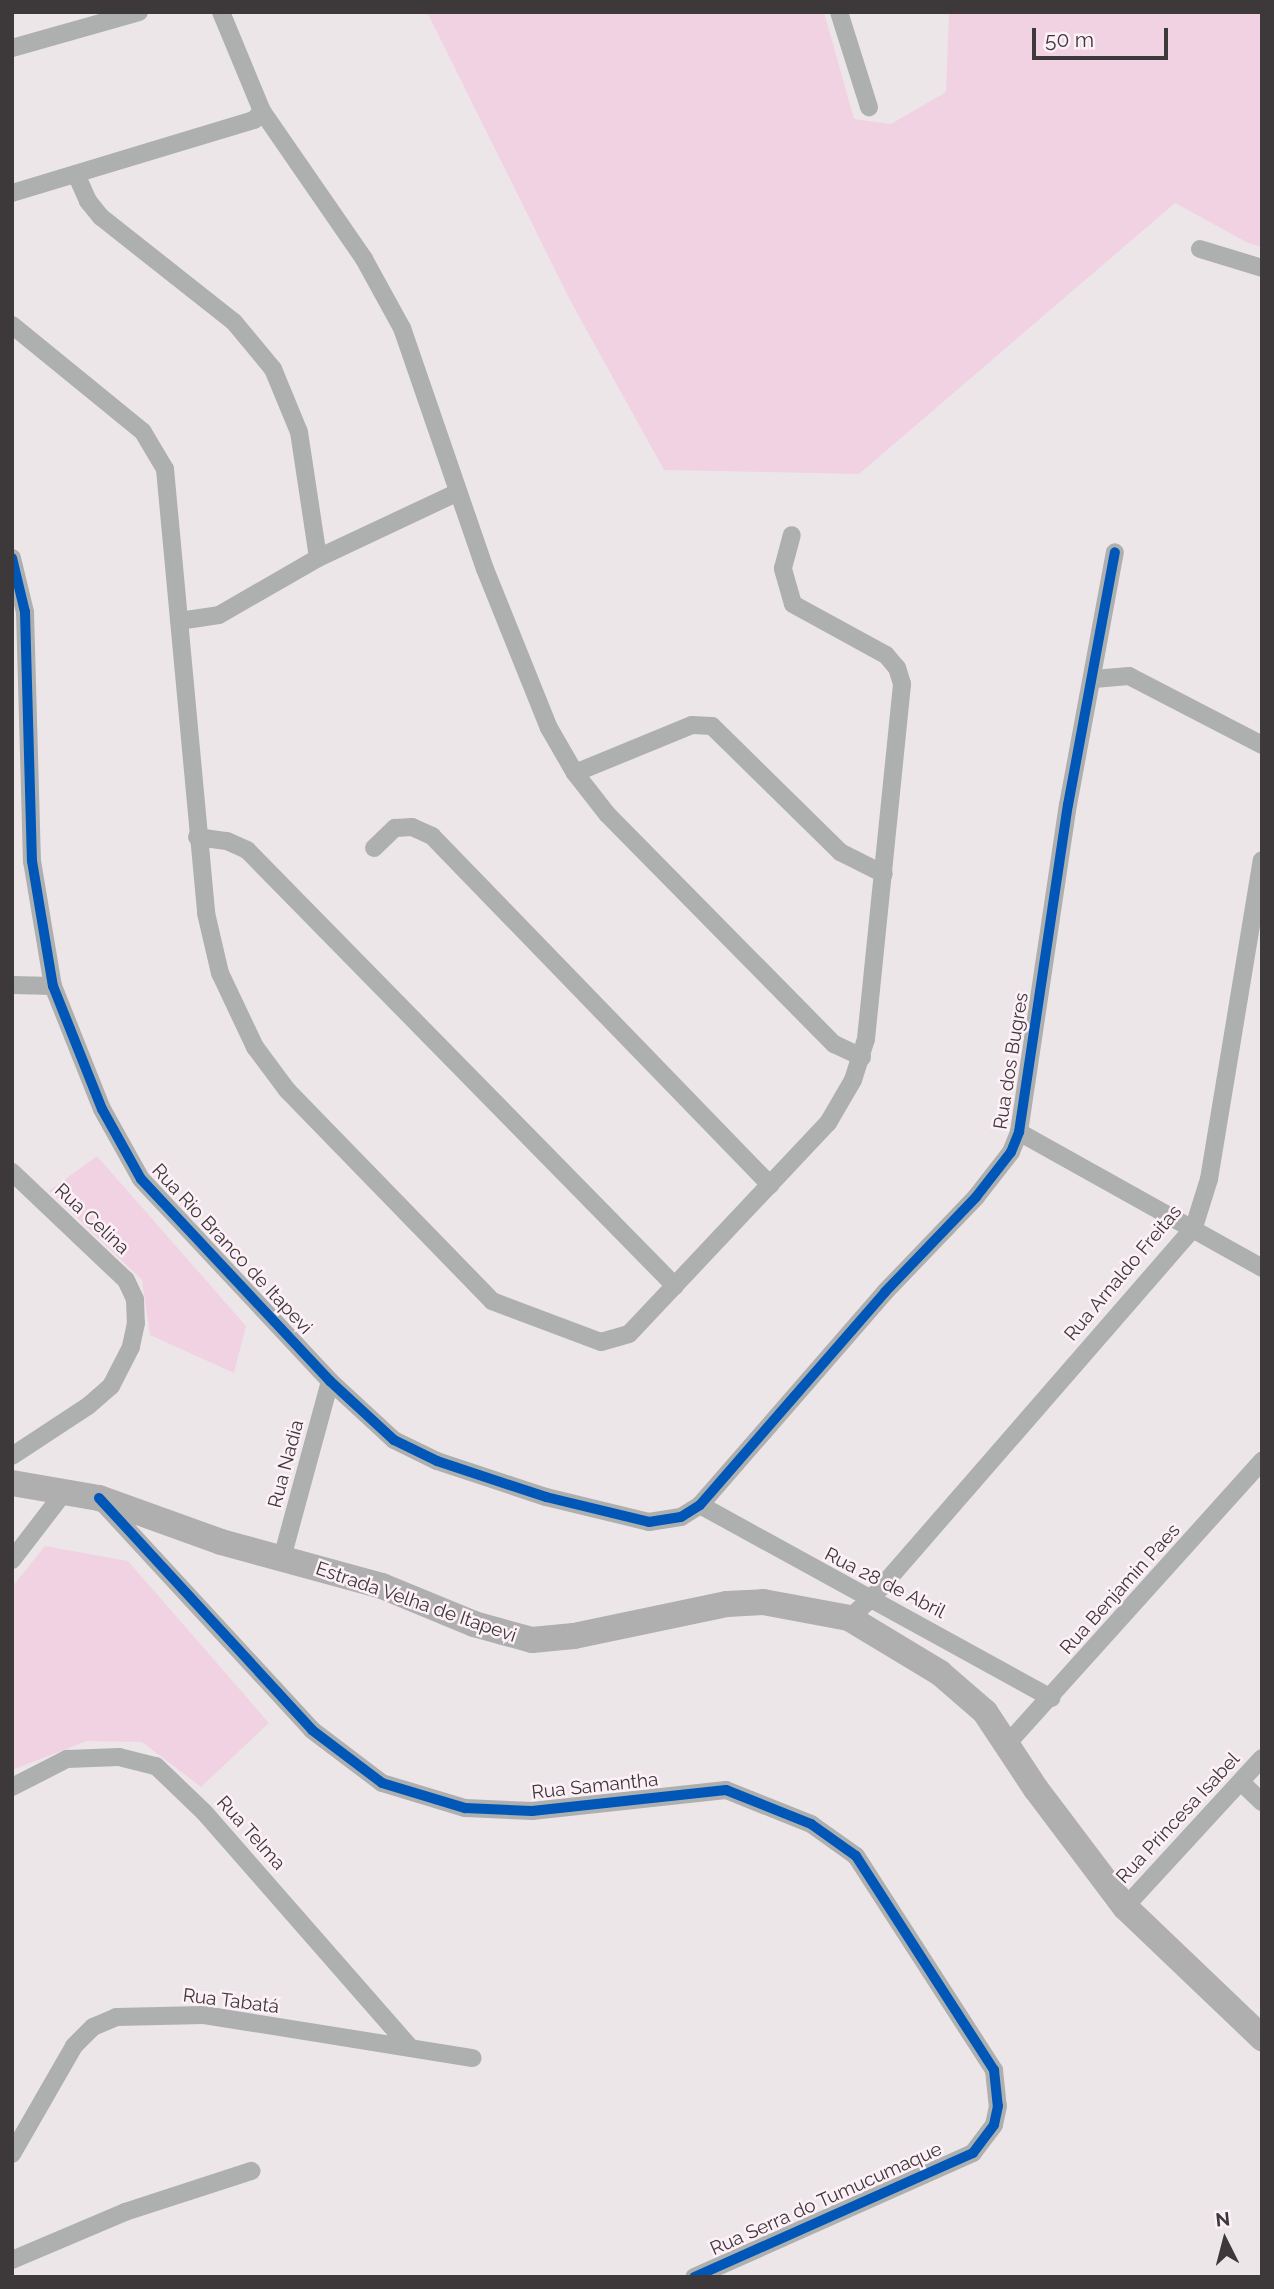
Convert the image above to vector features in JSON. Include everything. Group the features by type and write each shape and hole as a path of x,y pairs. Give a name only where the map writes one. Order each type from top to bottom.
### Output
{"street":[{"path":"12,48 139,12"},
{"path":"221,12 262,111 364,259 402,328 418,364 456,493 550,728 575,773 607,814 834,1044 862,1057"},
{"path":"839,12 869,107"},
{"path":"12,194 254,120 262,111"},
{"path":"76,174 88,201 101,217 234,323 274,369 299,432 318,558"},
{"path":"1200,249 1262,268"},
{"path":"12,326 156,447 167,482 197,837 212,943 230,999 255,1047 287,1090 492,1301 608,1342 629,1334 828,1123 862,1057 870,1021 900,676 886,655 793,604 783,568 792,535"},
{"path":"179,621 219,615 318,558 456,493"},
{"name":"Rua dos Bugres","path":"700,1505 885,1292 976,1197 1011,1152 1019,1132 1068,805 1094,679 1115,552"},
{"name":"Rua Rio Branco de Itapevi","path":"12,558 19,611 20,800 38,918 53,986 102,1110 141,1179 330,1381 394,1440 437,1461 546,1497 649,1522 681,1517 700,1505"},
{"path":"1094,679 1129,676 1262,745"},
{"path":"575,773 692,725 712,726 840,852 884,874"},
{"path":"374,848 395,828 412,827 432,836 770,1185"},
{"path":"197,837 227,841 247,850 675,1286"},
{"name":"Rua Arnaldo Freitas","path":"849,1618 871,1599 1194,1227 1209,1179 1262,860"},
{"path":"12,985 53,986"},
{"path":"1019,1132 1194,1227 1262,1268"},
{"name":"Rua Celina","path":"12,1172 126,1280 135,1299 136,1323 131,1347 111,1386 88,1406 12,1456"},
{"name":"Rua Nadia","path":"282,1558 330,1381"},
{"name":"Rua Benjamin Paes","path":"1008,1743 1262,1461"},
{"name":"Estrada Velha de Itapevi","path":"12,1483 66,1490 99,1498 282,1558 382,1586 474,1624 532,1640 727,1604 763,1602 849,1618"},
{"path":"12,1560 66,1490"},
{"name":"Rua Samantha","path":"99,1498 312,1730 382,1783 465,1808 532,1811 726,1790 837,1839 856,1856 878,1888 908,1943 994,2070 998,2106 994,2125 973,2152"},
{"name":"Rua 28 de Abril","path":"700,1505 1051,1698"},
{"path":"849,1618 963,1691 1008,1743 1036,1789 1125,1907 1262,2038"},
{"name":"Rua Telma","path":"12,1787 67,1759 119,1757 156,1766 204,1812 410,2047"},
{"name":"Rua Princesa Isabel","path":"1125,1907 1262,1758"},
{"path":"1241,1782 1262,1801"},
{"name":"Rua Tabatá","path":"12,2154 74,2046 93,2027 116,2017 204,2015 473,2059"},
{"name":"Rua Serra do Tumucumaque","path":"694,2277 973,2152"},
{"path":"12,2260 138,2207 251,2171"}],"shaded area":[{"path":"427,12 824,12 854,119 891,124 946,92 949,12 1262,12 1262,247 1248,243 1175,203 859,474 664,470 571,302"},
{"path":"97,1156 246,1326 234,1373 150,1335 142,1280 49,1191"},
{"path":"45,1546 128,1561 269,1723 201,1787 142,1742 87,1741 12,1770 12,1587"}],"cycle path":[{"path":"12,558 25,612 32,861 53,986 102,1109 141,1179 330,1381 394,1440 437,1461 546,1497 649,1522 681,1517 700,1505 885,1292 976,1197 1011,1152 1019,1132 1068,805 1115,552"},
{"path":"99,1498 312,1730 382,1783 465,1808 532,1811 726,1790 811,1824 856,1856 994,2070 998,2106 994,2125 973,2153 694,2277"}]}
